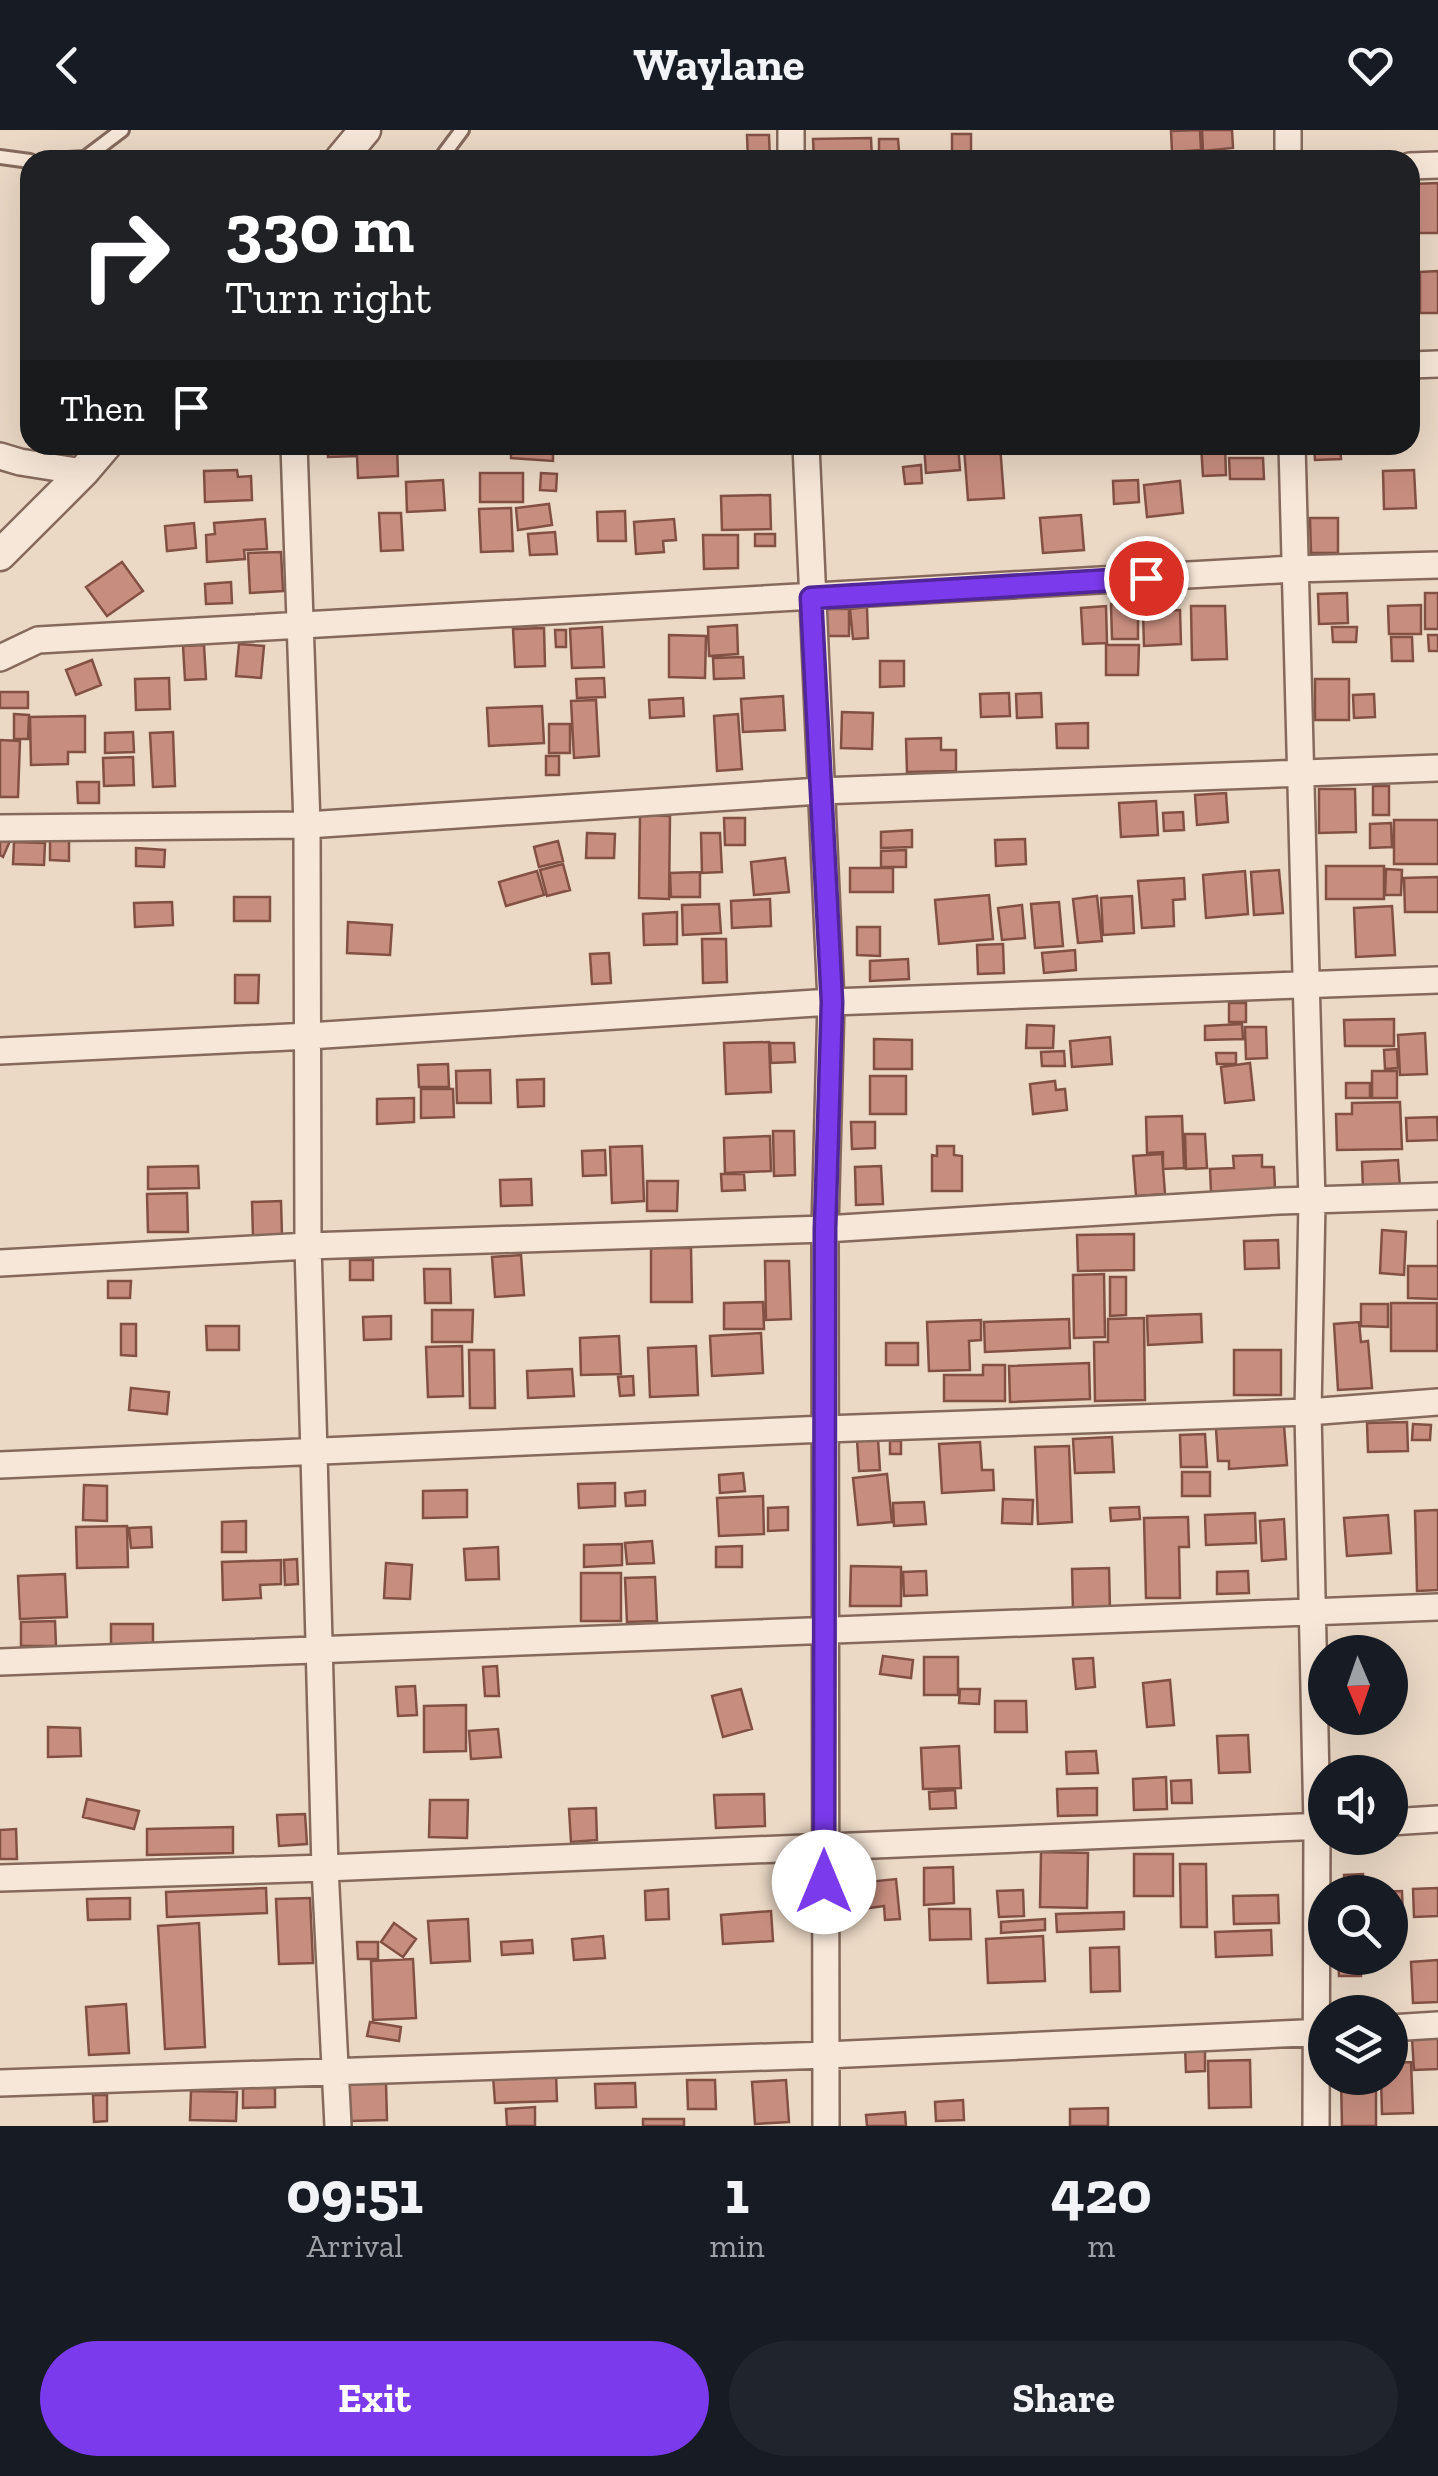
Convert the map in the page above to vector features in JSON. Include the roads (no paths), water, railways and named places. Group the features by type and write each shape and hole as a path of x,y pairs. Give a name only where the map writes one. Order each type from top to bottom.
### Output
{"street":[{"path":"348,150 365,130"},
{"path":"0,554 98,455"},
{"path":"294,455 307,826 308,1246 325,1868 338,2126"},
{"path":"806,455 832,1002 825,1229 826,2126"},
{"path":"1292,455 1309,986 1312,1202 1308,1412 1318,1755"},
{"path":"0,456 84,472"},
{"path":"0,658 38,640 299,623 1294,569 1438,566"},
{"path":"0,828 307,826 820,791 1438,768"},
{"path":"0,1051 309,1036 832,1002 1438,980"},
{"path":"0,1263 308,1246 825,1229 1438,1196"},
{"path":"0,1466 1308,1412 1438,1402"},
{"path":"0,1662 1438,1607"},
{"path":"1408,1821 1438,1819"},
{"path":"0,1878 1308,1827"},
{"path":"1320,1995 1321,1855"},
{"path":"1408,2027 1438,2025"},
{"path":"0,2083 826,2056 1308,2033"},
{"path":"1316,2126 1317,2095"}],"lane":[{"path":"95,150 122,130"}]}
